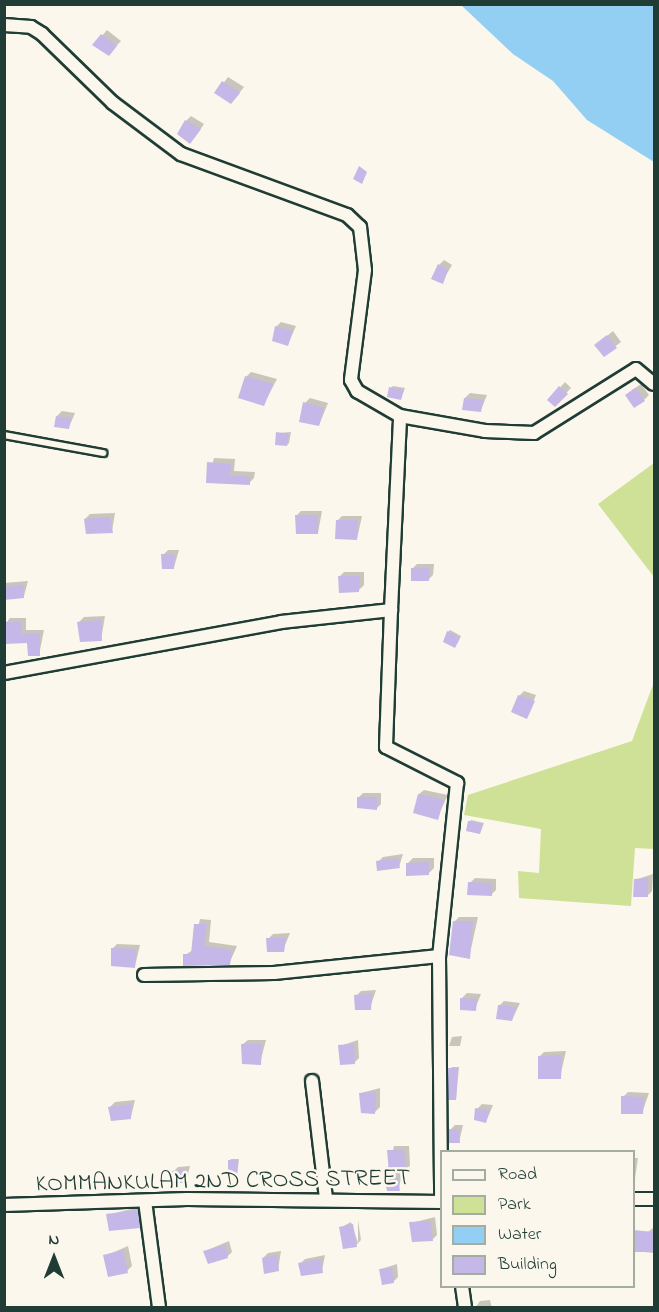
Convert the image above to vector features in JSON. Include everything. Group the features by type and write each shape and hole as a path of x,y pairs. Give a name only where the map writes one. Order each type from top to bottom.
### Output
{"street":[{"path":"4,25 31,27 42,34 113,103 181,153 347,215 360,227 365,270 351,380 357,391 400,416 485,431 534,433 636,369 654,384"},
{"path":"400,416 386,747 457,783 439,956 441,1150"},
{"path":"4,673 258,626 391,610"},
{"path":"144,975 274,973 439,956"},
{"path":"312,1081 326,1198"},
{"name":"KOMMANKULAM 2ND CROSS STREET","path":"4,1205 326,1198 440,1202"},
{"path":"635,1199 654,1199"},
{"path":"145,1201 159,1308"},
{"path":"462,1288 465,1308"}],"lane":[{"path":"4,435 103,453"}],"green space":[{"path":"654,463 654,577 598,504"},
{"path":"654,682 654,849 635,848 631,906 519,898 518,871 539,873 541,829 464,815 468,795 632,741"}],"water":[{"path":"461,5 654,5 654,162 587,120 553,81 513,54"}],"building":[{"path":"101,34 117,46 109,56 92,45"},
{"path":"222,81 240,93 231,104 214,93"},
{"path":"185,120 201,129 190,144 177,134"},
{"path":"359,166 367,172 362,184 353,179"},
{"path":"438,264 448,270 443,284 431,279"},
{"path":"275,326 293,331 288,346 272,341"},
{"path":"607,335 617,348 604,357 594,345"},
{"path":"245,376 273,384 264,406 238,398"},
{"path":"559,386 568,394 555,407 547,400"},
{"path":"389,387 404,390 401,400 387,397"},
{"path":"635,388 645,401 634,408 625,395"},
{"path":"464,398 483,400 481,412 462,410"},
{"path":"303,402 324,408 319,426 299,422"},
{"path":"56,416 71,418 69,429 54,427"},
{"path":"276,432 289,434 287,446 275,445"},
{"path":"207,462 231,464 230,475 250,477 250,485 206,483"},
{"path":"295,515 318,515 318,534 296,534"},
{"path":"110,517 113,533 86,534 84,519"},
{"path":"336,520 358,520 357,540 335,539"},
{"path":"161,554 175,555 174,569 162,569"},
{"path":"411,568 429,568 429,581 411,581"},
{"path":"338,576 360,576 359,592 339,593"},
{"path":"23,585 24,598 4,600 4,587"},
{"path":"101,620 102,641 80,642 77,622"},
{"path":"4,622 21,622 22,634 40,634 40,656 28,656 27,643 4,644"},
{"path":"447,631 460,638 455,648 443,642"},
{"path":"518,695 535,701 527,719 511,712"},
{"path":"418,794 444,800 438,820 413,813"},
{"path":"357,797 377,797 377,810 357,808"},
{"path":"468,821 483,824 480,834 466,831"},
{"path":"398,858 400,868 377,871 376,861"},
{"path":"429,862 429,875 406,876 406,863"},
{"path":"648,878 648,897 633,897 634,879"},
{"path":"468,882 492,883 492,896 467,895"},
{"path":"453,921 473,921 470,959 449,955"},
{"path":"194,924 207,924 204,946 232,950 230,965 183,966 183,954 191,954"},
{"path":"266,938 286,938 284,952 267,952"},
{"path":"111,948 136,949 135,968 111,966"},
{"path":"372,994 371,1010 355,1010 354,995"},
{"path":"460,998 477,999 476,1011 460,1010"},
{"path":"498,1005 516,1007 512,1021 496,1019"},
{"path":"241,1044 262,1044 261,1065 242,1064"},
{"path":"354,1044 355,1064 340,1065 338,1045"},
{"path":"562,1055 561,1079 538,1079 538,1056"},
{"path":"448,1068 458,1068 456,1100 448,1100"},
{"path":"376,1092 375,1114 361,1113 359,1093"},
{"path":"621,1096 644,1097 643,1114 621,1114"},
{"path":"131,1104 131,1119 111,1121 108,1107"},
{"path":"475,1108 489,1110 486,1123 474,1120"},
{"path":"449,1129 459,1130 460,1143 449,1143"},
{"path":"387,1150 404,1150 406,1173 389,1173"},
{"path":"228,1160 238,1160 237,1176 228,1176"},
{"path":"185,1170 187,1183 172,1183 171,1171"},
{"path":"397,1175 400,1191 387,1191 384,1176"},
{"path":"138,1210 140,1228 109,1231 106,1214"},
{"path":"430,1221 433,1241 412,1242 409,1222"},
{"path":"353,1224 357,1247 343,1249 339,1227"},
{"path":"635,1230 654,1232 654,1252 635,1252"},
{"path":"225,1245 228,1258 208,1264 203,1251"},
{"path":"123,1250 128,1273 108,1277 103,1255"},
{"path":"277,1255 279,1271 264,1274 262,1258"},
{"path":"321,1259 323,1273 301,1276 298,1263"},
{"path":"392,1268 394,1283 382,1285 379,1269"}]}
